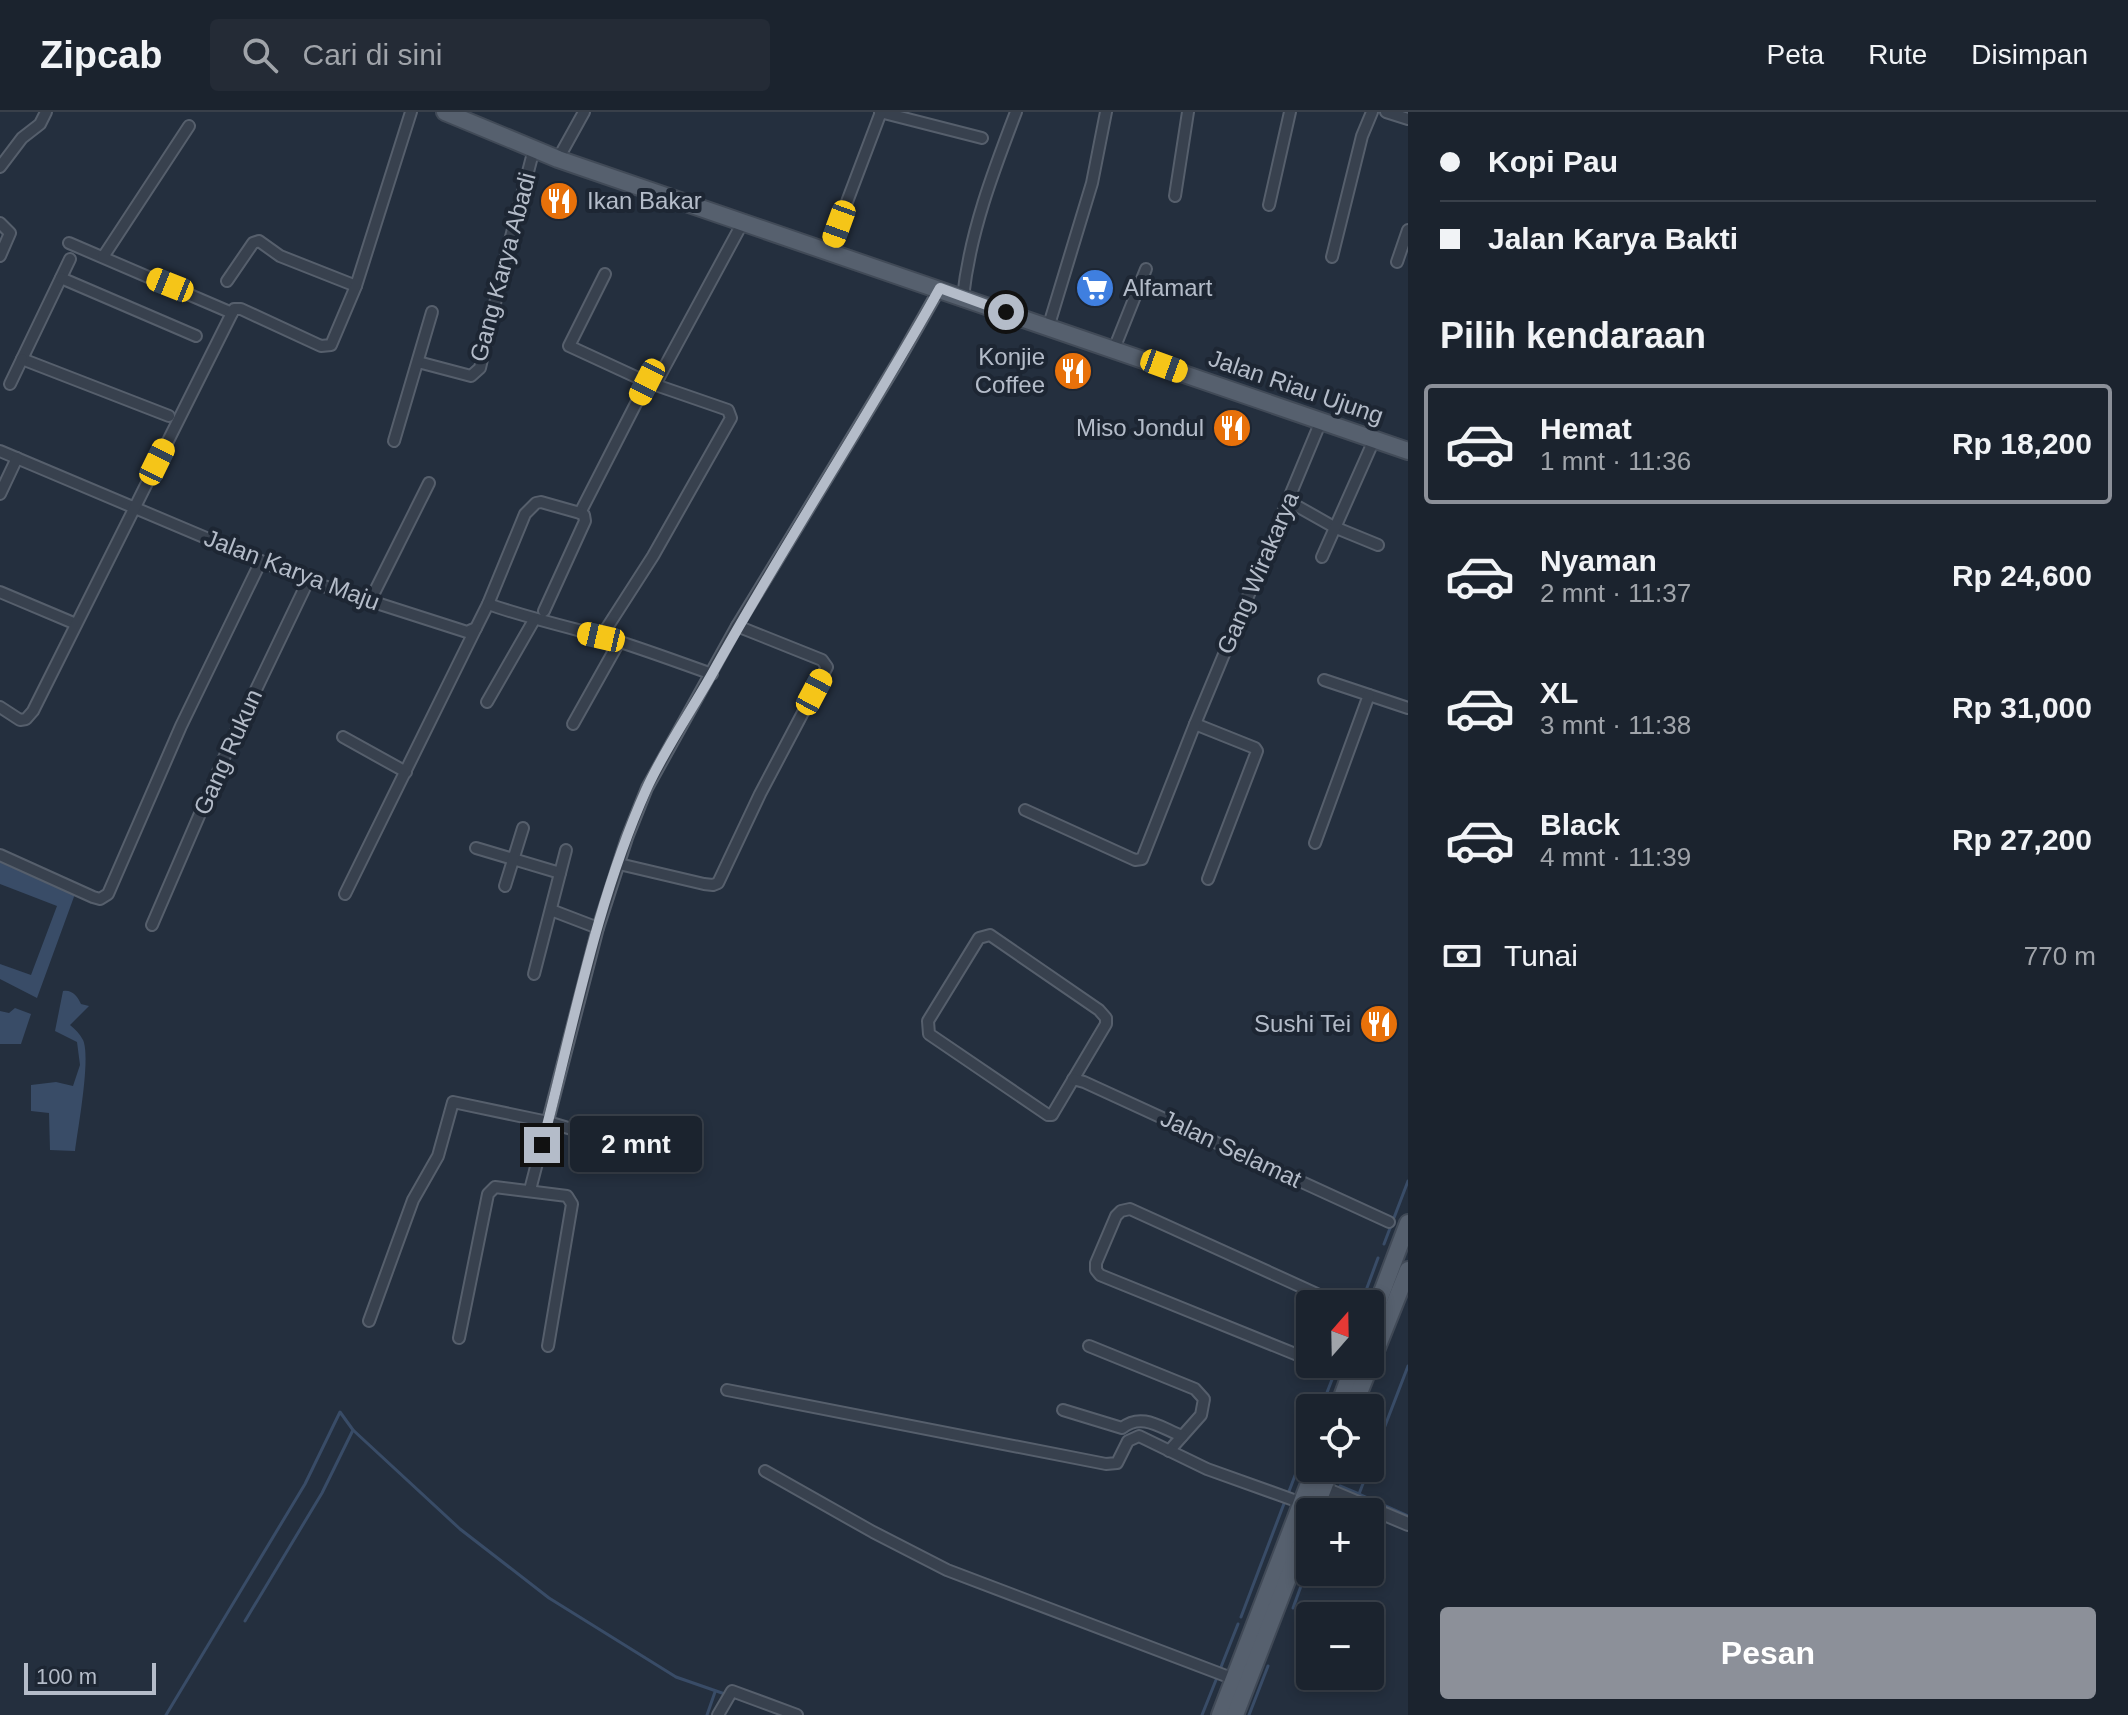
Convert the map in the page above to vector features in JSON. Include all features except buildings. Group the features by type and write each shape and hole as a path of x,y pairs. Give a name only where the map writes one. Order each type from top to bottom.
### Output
{"main road":[{"name":"Jalan Riau Ujung","path":"445,112 558,159 1408,451"},
{"path":"1358,1394 1399,1277 1408,1223"},
{"path":"1384,1299 1399,1277"},
{"path":"1309,1498 1332,1491 1332,1482"},
{"path":"1220,1715 1296,1502"},
{"path":"1235,1715 1296,1557"}],"street":[{"path":"0,167 22,138 40,124 46,112"},
{"path":"0,707 20,720 30,716 234,309 241,309 327,346 335,338 356,286 411,112"},
{"path":"558,159 584,112"},
{"path":"828,252 880,112 982,138"},
{"path":"963,297 967,257 992,173 1016,112"},
{"path":"1048,328 1092,183 1106,112"},
{"path":"1175,196 1188,112"},
{"path":"1269,205 1290,112"},
{"path":"1332,257 1362,136 1372,112"},
{"path":"1386,112 1407,117"},
{"path":"103,257 189,126"},
{"name":"Gang Karya Abadi","path":"418,362 471,376 480,368 534,149"},
{"path":"544,611 585,521 582,514 647,382 660,378 743,222"},
{"path":"0,223 10,233 0,256"},
{"path":"1397,262 1408,230"},
{"path":"227,281 256,241 280,256 356,286"},
{"path":"69,243 232,313"},
{"path":"10,384 70,259"},
{"path":"1114,349 1146,269"},
{"path":"601,637 683,506 731,418 728,410 647,382 569,346 605,274"},
{"path":"61,278 196,336"},
{"path":"530,1190 598,928 647,788 737,626 940,288"},
{"path":"394,441 432,312"},
{"path":"22,359 169,416"},
{"name":"Gang Wirakarya","path":"1025,810 1135,860 1142,859 1321,421"},
{"path":"1322,557 1374,440"},
{"name":"Jalan Karya Maju","path":"0,451 308,581 472,630"},
{"path":"0,494 17,458"},
{"path":"370,601 429,483"},
{"path":"1288,501 1334,527 1378,545"},
{"path":"345,894 472,630 488,604 529,508 541,502 582,514"},
{"path":"0,855 93,897 100,899 108,894 181,726 261,561"},
{"name":"Gang Rukun","path":"152,925 224,757 308,581"},
{"path":"0,592 76,624"},
{"path":"488,604 534,620 619,642 712,674"},
{"path":"487,702 534,620"},
{"path":"619,864 704,884 718,883 760,794 827,667 822,660 737,626"},
{"path":"573,724 619,642"},
{"path":"1324,680 1408,708"},
{"path":"1315,843 1369,695"},
{"path":"1195,724 1257,751 1208,879"},
{"path":"343,737 406,772"},
{"path":"505,886 523,828"},
{"path":"476,848 560,873"},
{"path":"534,974 566,850"},
{"path":"551,910 598,928"},
{"path":"990,935 1104,1014 1106,1024 1073,1079 1056,1111 1048,1115 929,1034 928,1021 979,938 990,935"},
{"name":"Jalan Selamat","path":"1073,1079 1389,1222"},
{"path":"369,1321 413,1200 438,1156 452,1102 548,1122 602,1138"},
{"path":"459,1338 488,1194 495,1187 530,1190 567,1196 572,1204 548,1346"},
{"path":"1296,1354 1100,1275 1096,1263 1116,1216 1130,1209 1308,1290"},
{"path":"1089,1346 1195,1389 1204,1399 1201,1415 1169,1451"},
{"path":"727,1390 1106,1464 1117,1463 1128,1441 1135,1436 1207,1469 1296,1502"},
{"path":"1063,1410 1122,1428 1139,1419 1182,1436"},
{"path":"765,1471 947,1570 1234,1679"},
{"path":"1332,1491 1408,1524"},
{"path":"718,1715 729,1695 797,1715"}],"water":[{"path":"0,862 75,894 37,998 0,979 0,964 31,975 57,906 0,884"},
{"path":"63,991 72,992 81,1004 89,1006 70,1025 82,1038 86,1061 75,1151 50,1150 49,1113 31,1111 31,1085 56,1082 73,1086 80,1065 77,1042 55,1031"},
{"path":"15,1008 31,1014 21,1044 0,1044 0,1011 9,1013"}],"waterway":[{"path":"1384,1244 1408,1181"},
{"path":"1366,1290 1378,1258"},
{"path":"1384,1429 1408,1366"},
{"path":"1326,1394 1333,1378"},
{"path":"166,1715 305,1484 340,1412 353,1430 460,1529 549,1598 676,1677 765,1708"},
{"path":"245,1621 322,1493 353,1430"},
{"path":"1288,1494 1296,1473"},
{"path":"1339,1490 1340,1486 1359,1494 1364,1482"},
{"path":"1359,1494 1408,1516"},
{"path":"1241,1617 1285,1501"},
{"path":"1293,1608 1301,1586"},
{"path":"1221,1667 1238,1624"},
{"path":"1249,1715 1268,1666"},
{"path":"1202,1715 1216,1680"},
{"path":"707,1715 715,1692"}],"place":[{"name":"Ikan Bakar","path":"559,201"},
{"name":"Alfamart","path":"1095,288"},
{"name":"Konjie Coffee","path":"1073,371"},
{"name":"Miso Jondul","path":"1232,428"},
{"name":"Sushi Tei","path":"1379,1024"}],"route":[{"path":"542,1145 598,928 627,838 647,788 737,626 940,288 1006,312"}]}
